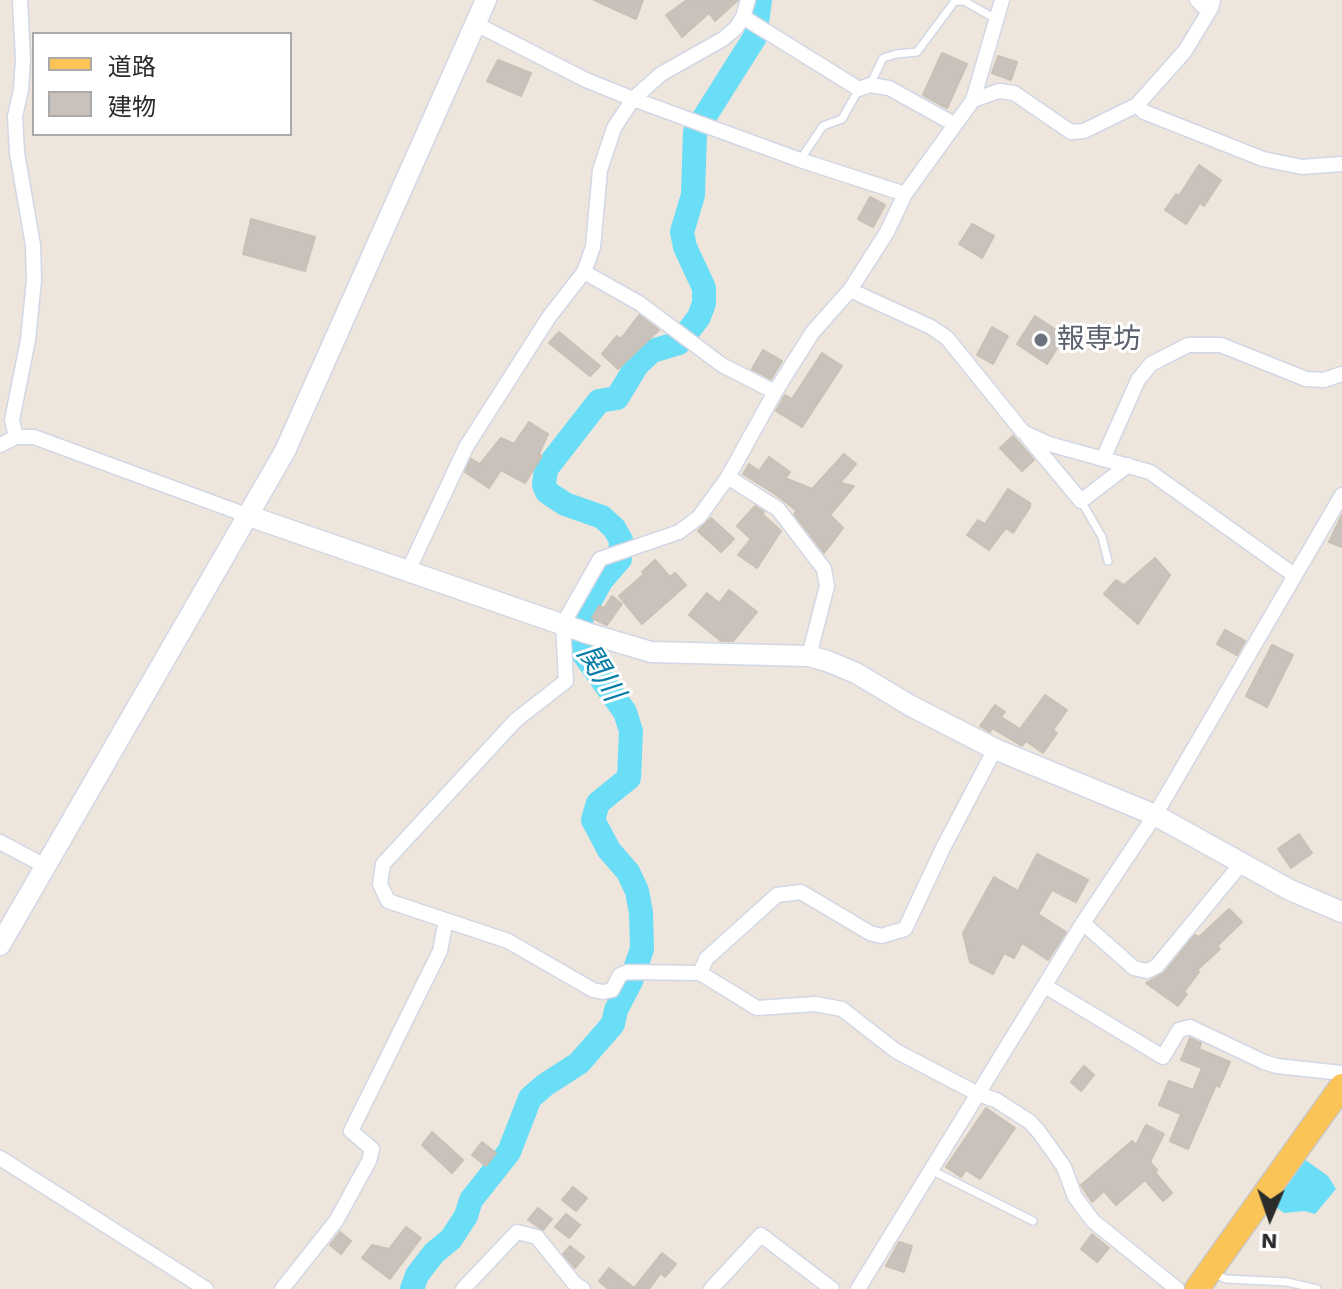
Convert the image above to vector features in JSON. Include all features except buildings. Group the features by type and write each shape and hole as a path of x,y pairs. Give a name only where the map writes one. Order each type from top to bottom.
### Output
{"main road":[{"path":"1202,1280 1342,1086"}],"street":[{"path":"16,437 12,420 28,340 34,280 33,245 17,153 16,128 23,59 20,0"},
{"path":"0,945 285,451 486,0"},
{"path":"748,0 754,24"},
{"path":"1002,0 973,100 905,194 887,232 850,290 812,333 728,477 699,517 679,532 600,559 574,628 566,681 516,720 383,864 380,884 388,901 508,941 593,990 612,990 620,975 627,972 700,973 757,1008 815,1004 842,1009 896,1051 978,1094 996,1100 1030,1122 1064,1167 1075,1197 1093,1221 1177,1289"},
{"path":"1197,0 1203,6 1212,4"},
{"path":"973,100 999,91 1014,93 1071,132 1084,131 1137,105 1185,51 1212,4"},
{"path":"476,24 586,80 633,99 800,160 905,194"},
{"path":"408,571 466,447 549,317 584,272 593,247 600,170 614,128 633,99 661,74 723,39 736,28 754,24 865,87 889,88 954,124"},
{"path":"1137,105 1144,112 1263,159 1302,167 1342,164"},
{"path":"584,272 639,303 722,365 775,392"},
{"path":"850,290 931,327 947,338 1081,501 1128,465"},
{"path":"1103,459 1138,380 1151,364 1188,345 1221,345 1306,379 1324,380 1342,374"},
{"path":"1023,432 1049,444 1128,465 1164,480 1294,575"},
{"path":"0,445 16,437 34,437 249,516 651,652 809,656 856,673 911,706 995,749 1155,815 1290,890 1342,912"},
{"path":"728,477 778,509 824,569 827,586 809,656"},
{"path":"858,1289 1083,923 1155,815 1342,495"},
{"path":"700,973 706,959 777,895 801,892 870,933 881,936 905,929 995,749"},
{"path":"0,842 45,866"},
{"path":"1083,923 1134,968 1147,971 1157,966 1241,864"},
{"path":"282,1289 336,1221 369,1161 372,1149 351,1131 440,951 446,920"},
{"path":"1045,986 1163,1057 1179,1030 1190,1027 1264,1062 1342,1073"},
{"path":"0,1158 206,1289"},
{"path":"463,1289 517,1232 537,1237 574,1283 583,1289"},
{"path":"711,1289 761,1235 832,1289"}],"lane":[{"path":"800,160 823,126 842,119 883,58 917,52 955,1 964,1 996,19"},
{"path":"1081,501 1102,537 1108,561"},
{"path":"931,1170 1033,1221"},
{"path":"1202,1280 1287,1282 1317,1289"}],"water":[{"path":"1304,1159 1328,1176 1336,1189 1315,1214 1304,1211 1284,1213 1271,1203"}],"waterway":[{"name":"関川","path":"412,1289 417,1275 434,1253 451,1239 466,1216 471,1200 509,1152 530,1098 579,1063 613,1024 642,949 637,891 593,820 598,803 629,778 631,731 625,712 575,642 583,614 601,581 620,559 621,540 602,517 565,504 547,492 544,485 546,469 599,401 617,398 637,365 652,351 679,343 699,317 704,303 704,288 685,247 682,232 693,195 695,132 755,37 760,0"}],"place":[{"name":"報専坊","path":"1041,340"}]}
